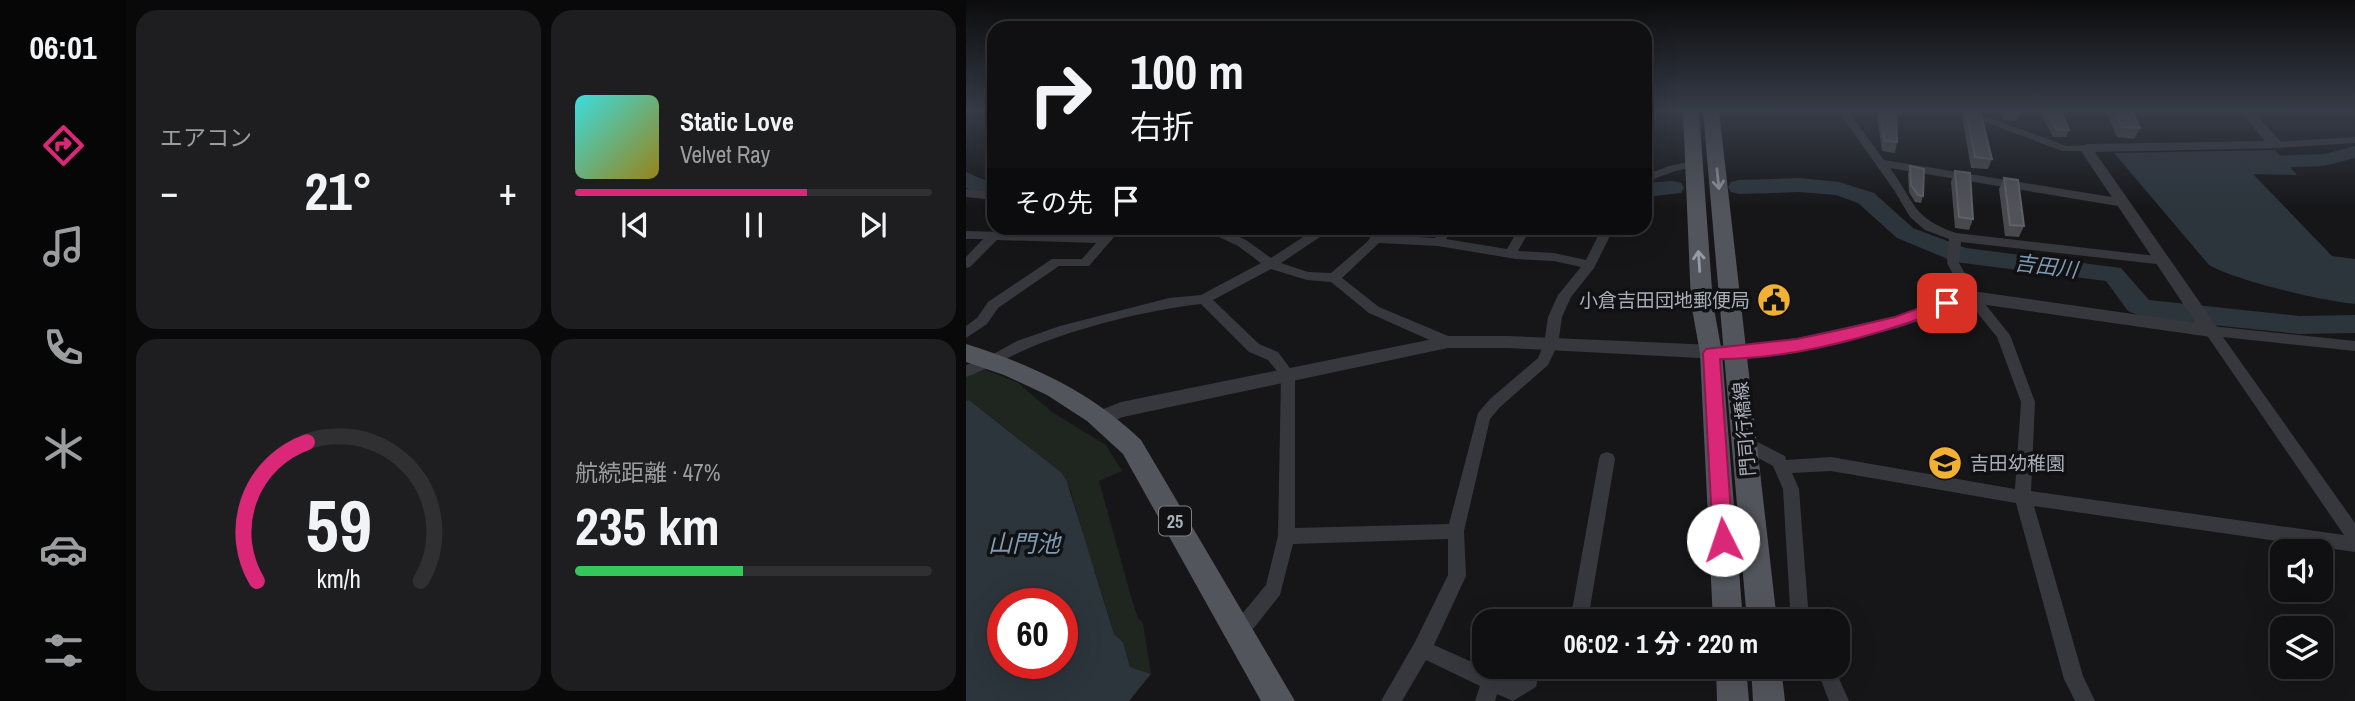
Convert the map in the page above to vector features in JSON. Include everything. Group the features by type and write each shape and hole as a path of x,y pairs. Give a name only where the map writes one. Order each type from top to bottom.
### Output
{"main road":[{"name":"門司行橋線","path":"1692,144 1702,303 1711,353 1727,609"},
{"name":"門司行橋線","path":"1715,144 1761,609"},
{"name":"25","path":"966,353 993,361 1052,386 1103,417 1132,447 1279,701"},
{"path":"1732,679 1733,701"},
{"path":"1767,679 1769,701"}],"street":[{"path":"1865,144 1881,163 1915,217 1931,230 1955,237 2165,261"},
{"path":"2051,144 2066,149 2296,144"},
{"path":"2086,148 2355,537"},
{"path":"1881,163 2124,203"},
{"path":"1652,176 1693,164"},
{"path":"966,193 987,194"},
{"path":"966,235 1105,239"},
{"path":"966,333 982,321 993,304 1056,262 1085,263 1109,235"},
{"path":"1232,235 1270,264 1307,276 1334,278 1374,310 1448,342"},
{"path":"966,371 993,361 1021,345 1060,331 1169,303 1205,299 1270,264 1314,235"},
{"path":"1334,278 1350,266 1378,235"},
{"path":"1438,243 1443,235"},
{"path":"1511,253 1521,235"},
{"path":"1391,701 1422,649 1457,576 1456,531 1483,417 1543,360 1551,344 1555,317 1565,295 1573,282 1583,276 1591,265 1605,235"},
{"path":"966,264 994,236"},
{"path":"1955,237 1953,263 1972,296 2003,335 2028,402 2022,497 2074,679 2085,701"},
{"path":"1375,239 1438,243 1554,257 1591,265"},
{"path":"1103,417 1121,410 1448,342 1737,353 1797,345 1868,330 1972,296 2211,331 2355,346"},
{"path":"1205,299 1254,348 1273,356 1288,376 1286,536 1274,589 1239,632"},
{"path":"1745,443 1779,461 1791,489 1800,609"},
{"path":"1581,609 1607,459"},
{"path":"1781,467 1831,464 2022,497 2355,544"},
{"path":"1286,536 1456,531"},
{"path":"1422,649 1513,691 1529,679"},
{"path":"1830,679 1839,701"},
{"path":"1485,701 1491,681"}],"shaded area":[{"path":"985,370 1017,382 1052,412 1106,445 1122,471 1099,481 1132,600 1138,618 1143,623 1151,674 1130,667 1123,642 1114,634 1095,571 1092,571 1071,491 1062,473 972,402 966,401 966,377"}],"water":[{"path":"2275,150 2297,175 2253,174 2332,256 2355,259 2355,304 2280,289 2209,265 2114,153"},
{"name":"山門池","path":"969,400 1062,473 1114,634 1123,642 1130,667 1151,674 1129,701 966,701 966,401"}],"building":[{"path":"1972,144 1988,144 1992,159 1975,157"},
{"path":"1910,166 1924,169 1923,196 1918,195 1911,185"},
{"path":"1955,171 1970,173 1973,219 1959,217"},
{"path":"2004,178 2018,180 2024,226 2010,225"}],"waterway":[{"name":"吉田川","path":"2250,163 2324,160 2355,152"},
{"name":"吉田川","path":"966,178 975,185 987,189"},
{"name":"吉田川","path":"1739,187 1799,185 1839,189 1866,198 1905,233 1963,256 2113,274 2137,305 2145,309 2299,325 2355,324"},
{"name":"吉田川","path":"1652,190 1673,188"}],"place":[{"name":"小倉吉田団地郵便局","path":"1774,300"},
{"name":"吉田幼稚園","path":"1945,463"}],"route":[{"path":"1723,540 1711,353 1737,353 1797,345 1868,330 1898,322 1947,303"}]}
